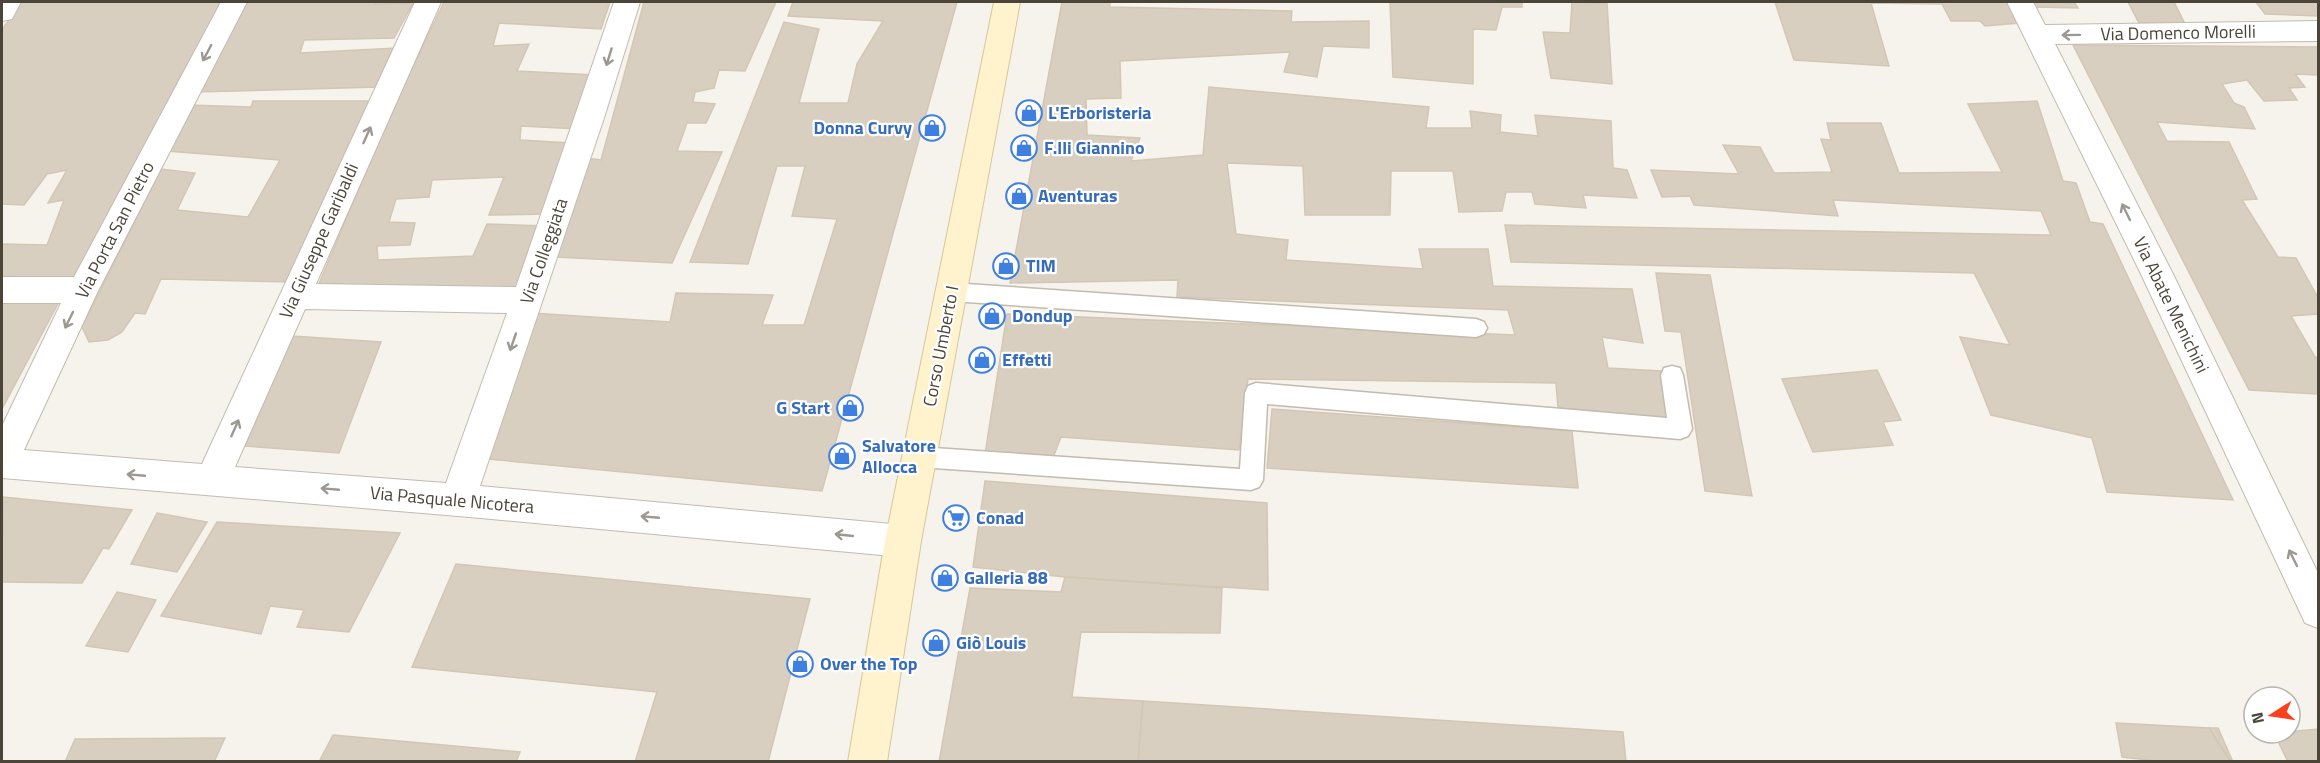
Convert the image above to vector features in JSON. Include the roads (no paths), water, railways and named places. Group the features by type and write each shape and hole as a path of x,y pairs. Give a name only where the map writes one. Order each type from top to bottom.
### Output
{"street":[{"path":"2,12 8,2"},
{"name":"Via Porta San Pietro","path":"2,462 83,290 234,2"},
{"name":"Via Giuseppe Garibaldi","path":"211,481 428,2"},
{"name":"Via Colleggiata","path":"458,500 590,118 627,2"},
{"name":"Corso Umberto I","path":"867,762 903,541 1007,2"},
{"name":"Via Abate Menichini","path":"2020,2 2156,272 2319,611"},
{"name":"Via Domenco Morelli","path":"2038,35 2319,31"},
{"path":"2,290 83,290"},
{"path":"294,296 528,300"},
{"name":"Via Pasquale Nicotera","path":"2,462 458,500 903,541"}],"lane":[{"path":"952,292 1476,328"},
{"path":"919,458 1251,480 1256,393 1680,429 1672,375"}],"place":[{"name":"L'Erboristeria","path":"1029,113"},
{"name":"Donna Curvy","path":"932,128"},
{"name":"F.lli Giannino","path":"1024,148"},
{"name":"Aventuras","path":"1019,196"},
{"name":"TIM","path":"1006,266"},
{"name":"Dondup","path":"992,316"},
{"name":"Effetti","path":"982,360"},
{"name":"G Start","path":"850,408"},
{"name":"Salvatore Allocca","path":"842,456"},
{"name":"Conad","path":"956,518"},
{"name":"Galleria 88","path":"945,578"},
{"name":"Giò Louis","path":"936,643"},
{"name":"Over the Top","path":"800,664"}]}
